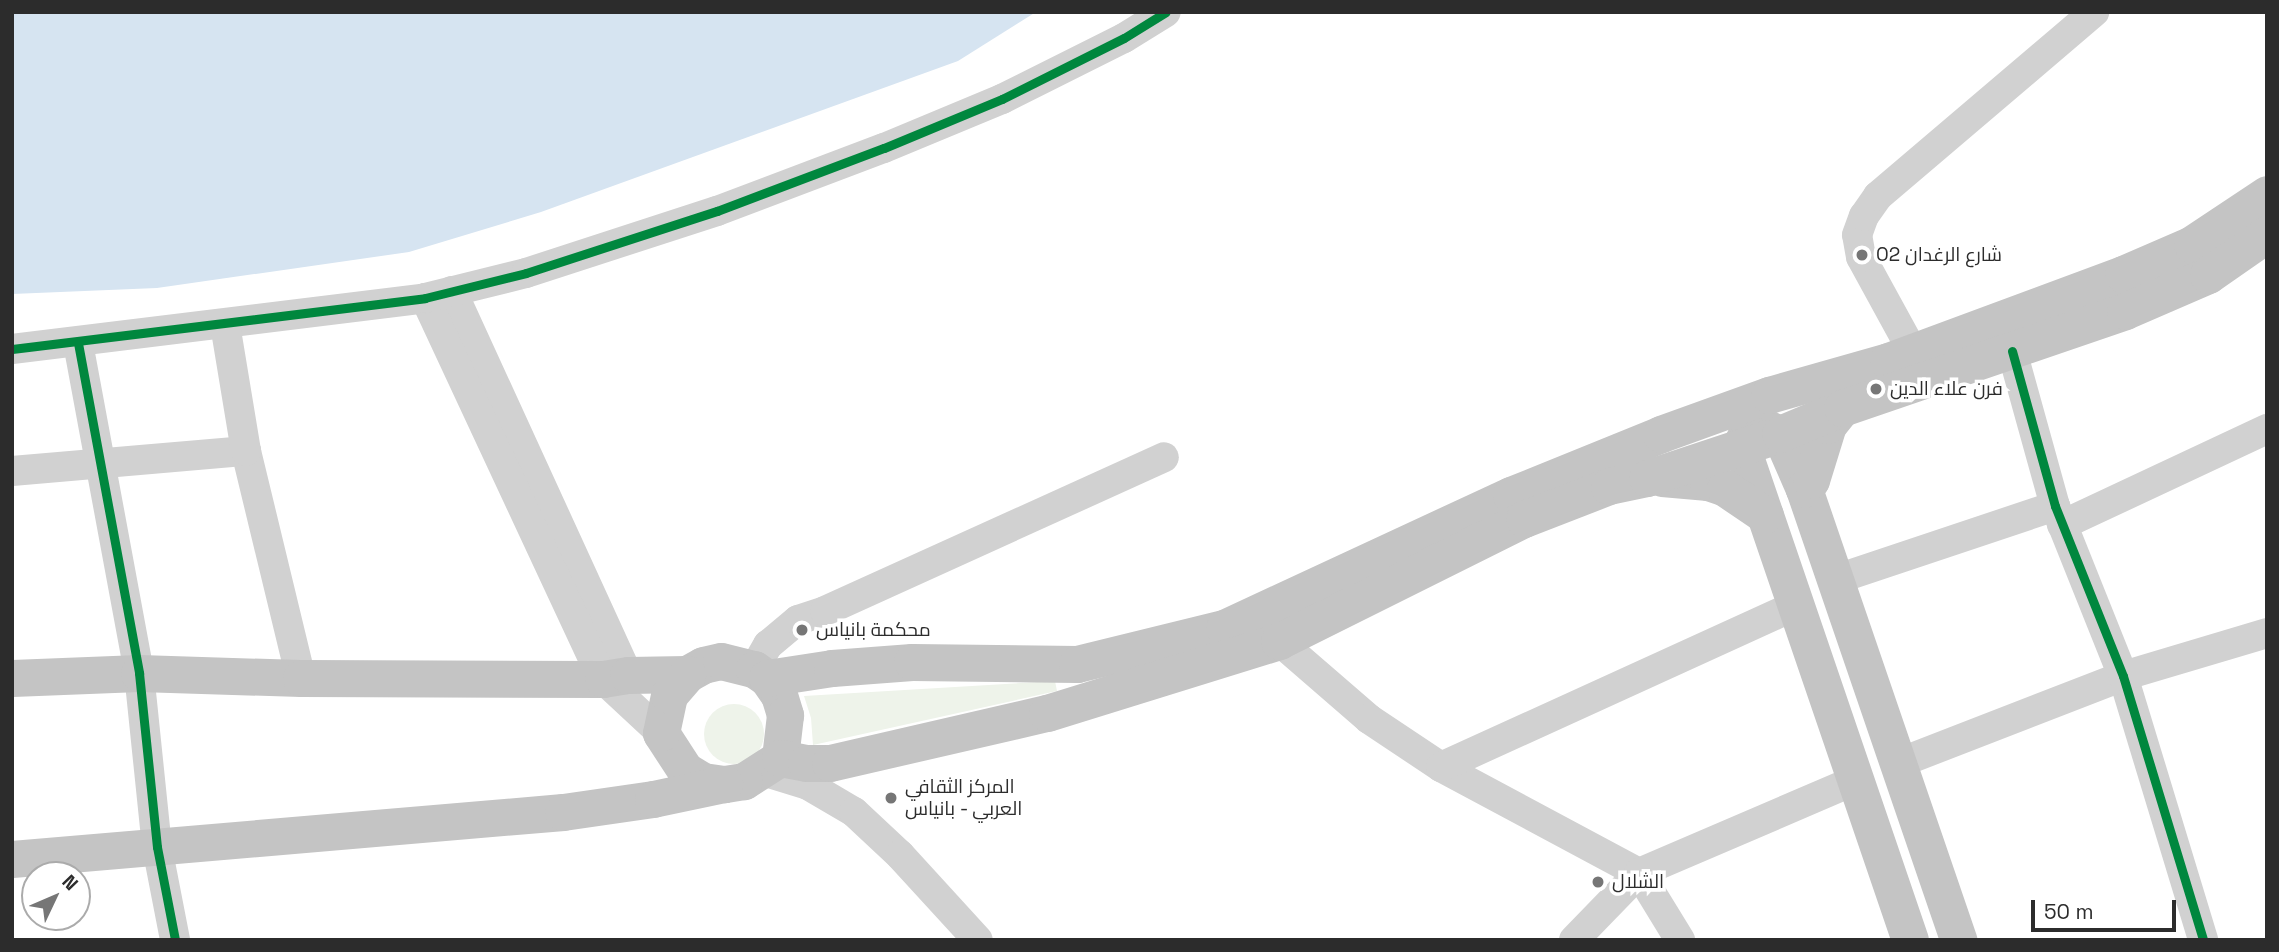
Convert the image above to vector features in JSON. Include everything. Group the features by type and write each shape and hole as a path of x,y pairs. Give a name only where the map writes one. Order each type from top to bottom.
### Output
{"main road":[{"path":"1661,435 1758,434 1827,391 1907,365 2192,243 2267,194"},
{"path":"724,784 703,781 685,770 660,733 669,695 687,674 703,665 721,661 761,674 912,662 1077,664 1224,628 1511,495 1661,435 1769,395 1907,365 2012,351 2125,311 2208,275 2267,233"},
{"path":"1647,478 1758,434 1842,408 1907,365"},
{"path":"1804,489 1811,480 1828,425 1842,408"},
{"path":"1758,434 1804,489 1837,579 1958,940"},
{"path":"1758,434 1765,514 1910,940"},
{"path":"12,859 563,812 653,799 744,781 771,765 830,763 1047,713 1279,641 1524,519 1609,485 1647,478 1693,478 1725,488 1765,514"},
{"path":"1077,664 1089,699"},
{"path":"12,678 139,673 301,678 616,677 687,674"},
{"path":"761,674 779,695 785,715 771,765"}],"street":[{"path":"12,349 78,343 438,294 526,273 717,211 884,148 1002,99 1166,12"},
{"path":"1907,365 1861,257 1857,235 1864,216 1878,197 2094,12"},
{"path":"438,294 616,677 660,733"},
{"path":"225,324 246,451 301,678"},
{"path":"78,343 139,673 157,847 174,940"},
{"path":"2012,351 2058,515 2123,676 2203,940"},
{"path":"1837,579 2058,515 2267,429"},
{"path":"12,471 246,451"},
{"path":"761,674 768,645 798,620 825,611 1164,457"},
{"path":"1441,767 1795,606"},
{"path":"1899,763 2123,676 2267,633"},
{"path":"1279,641 1369,719 1441,767 1639,873 1680,940"},
{"path":"771,765 854,812 900,855 978,940"},
{"path":"1574,940 1639,873 1854,780"}],"shaded area":[{"path":"1055,681 1057,691 813,745 811,718 804,696"},
{"path":"734,704 751,709 759,717 764,734 759,751 751,759 734,764 717,759 709,751 704,734 709,717 717,709"}],"water":[{"path":"12,12 1036,12 958,61 541,212 409,252 157,288 12,294"}],"cycle path":[{"path":"12,349 425,298 526,273 717,211 884,148 1002,99 1124,38 1166,12"},
{"path":"78,343 139,673 157,847 175,940"},
{"path":"2012,351 2055,506 2123,676 2203,940"}],"place":[{"name":"O2 شارع الرغدان","path":"1862,255"},
{"name":"فرن علاء الدين","path":"1876,389"},
{"name":"محكمة بانياس","path":"802,630"},
{"name":"المركز الثقافي العربي - بانياس","path":"891,798"},
{"name":"الشلال","path":"1598,882"}]}
